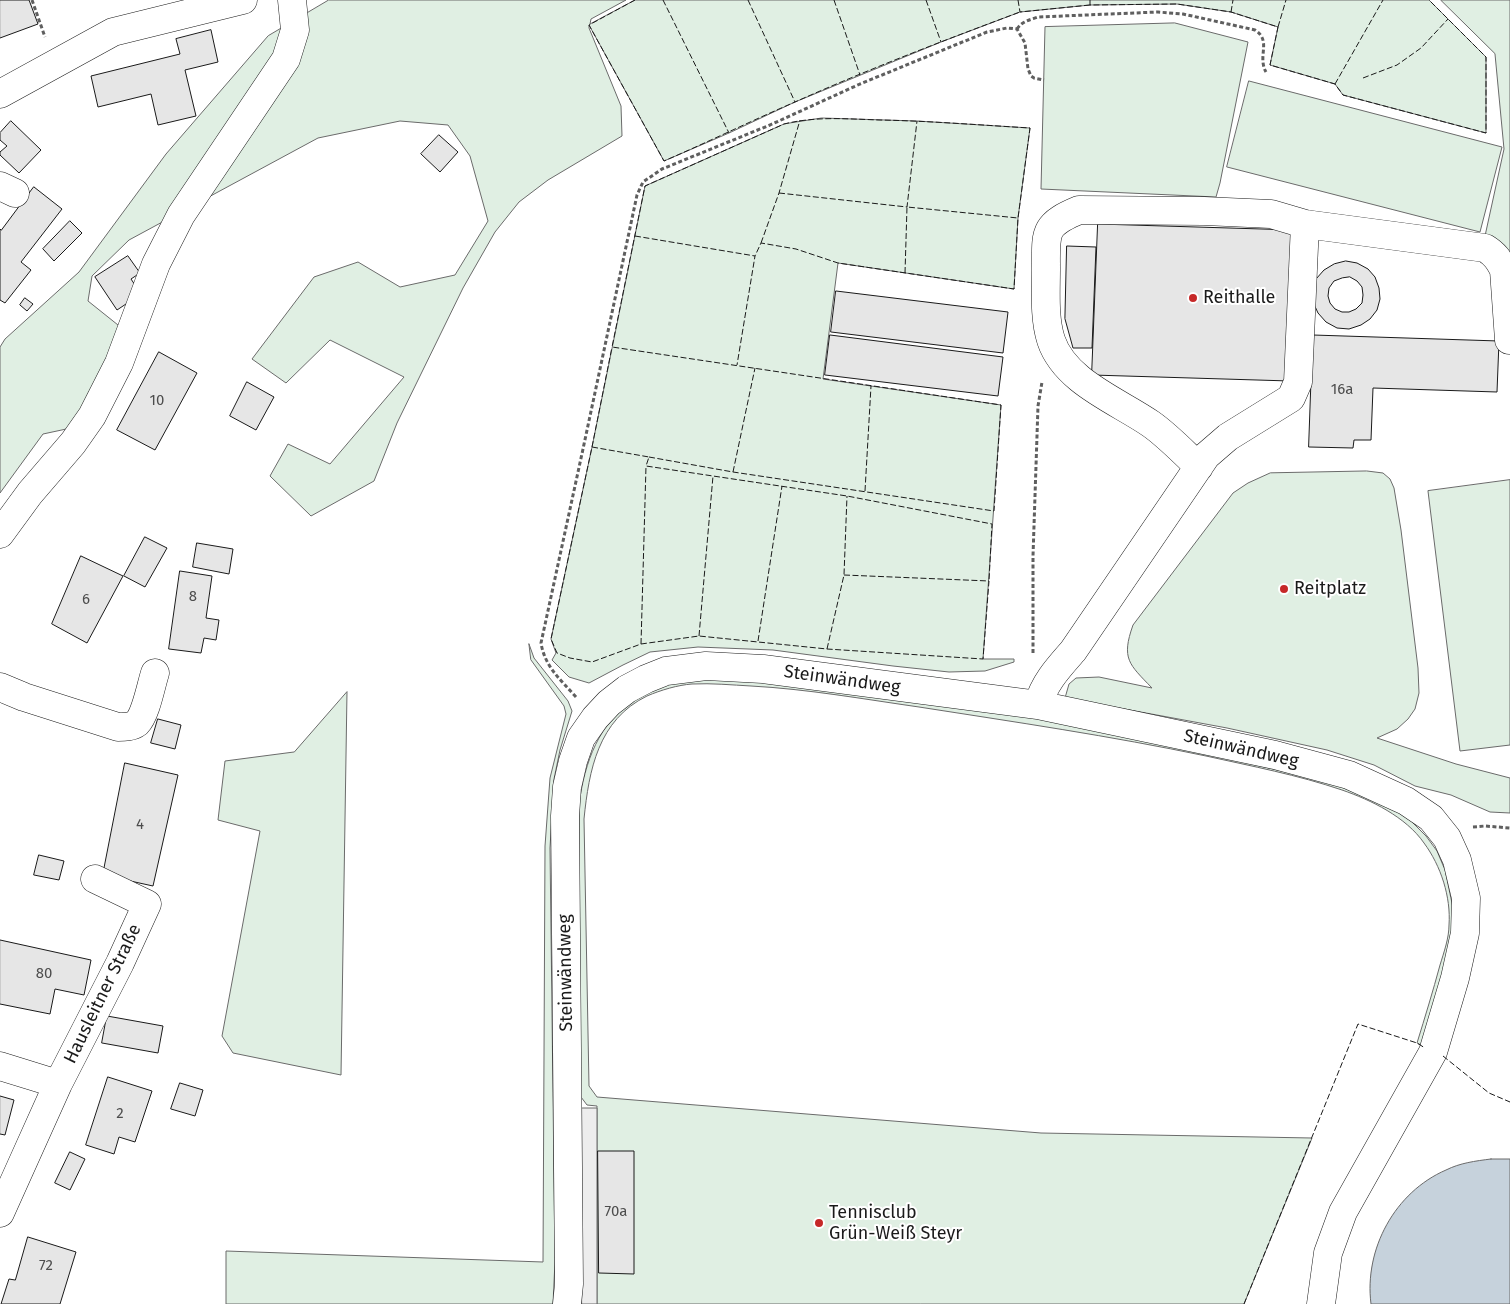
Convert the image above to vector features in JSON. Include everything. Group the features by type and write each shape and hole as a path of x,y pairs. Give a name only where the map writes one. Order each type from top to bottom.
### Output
{"street":[{"path":"0,94 113,32 198,5 243,0"},
{"path":"0,534 30,494 73,443 92,416 118,364 156,264 181,215 286,60 295,30 292,0"},
{"path":"1199,467 1152,424 1082,381 1062,359 1051,340 1046,311 1046,242 1049,230 1055,222 1063,217 1079,210 1204,211 1271,214 1305,224 1485,248 1493,253 1504,270 1510,340"},
{"path":"1039,699 1051,676 1073,651 1206,456 1228,437 1291,398 1298,382 1305,224"},
{"name":"Steinwändweg","path":"567,1304 569,1274 565,816 567,788 573,761 581,738 595,718 609,703 627,689 666,671 706,666 763,669 1039,699 1275,755 1349,775 1406,801 1431,818 1447,838 1457,860 1466,898 1465,933 1456,978 1433,1052 1343,1212 1328,1253 1321,1304"},
{"path":"0,687 24,698 110,725 129,727 137,723 142,714 155,673"},
{"name":"Hausleitner Straße","path":"58,1084 120,963 147,904 95,879"},
{"path":"0,1066 58,1084 0,1213"}],"path":[{"path":"32,0 54,64"},
{"path":"1017,29 1020,24 1038,17 1158,12 1183,14 1255,30 1262,34 1264,40 1262,66 1266,72"},
{"path":"595,718 550,668 543,657 541,643 584,449 636,194 643,182 662,169 770,125 824,99 952,46 987,32 1007,28 1017,29"},
{"path":"1017,29 1025,43 1028,69 1031,76 1044,80"},
{"path":"1039,699 1032,642 1038,406 1042,382 1046,374 1062,359"},
{"path":"1447,838 1465,828 1485,826 1510,828"}],"green space":[{"path":"329,0 626,0 591,19 590,24 635,0 1429,0 1486,57 1486,133 1343,95 1335,84 1270,65 1278,27 1231,12 1177,4 1090,5 1020,12 795,102 664,161 589,25 621,106 622,136 548,180 519,202 495,232 463,288 397,423 374,481 311,516 270,476 288,444 330,464 404,377 330,340 286,383 252,359 314,277 358,262 400,287 455,275 488,221 470,156 448,125 400,121 318,138 129,240 92,276 88,301 123,329 71,428 43,434 0,493 0,347 5,339 79,272 166,154 268,36"},
{"path":"1441,0 1510,0 1510,254 1485,236 1504,149 1495,54"},
{"path":"1175,23 1248,42 1216,197 1041,189 1045,27"},
{"path":"1249,81 1502,147 1480,232 1227,167"},
{"path":"822,118 917,121 1030,128 1018,218 1014,289 838,263 823,379 1001,405 983,659 1014,659 1014,662 985,671 949,672 773,650 698,647 650,652 589,683 569,677 552,660 556,653 551,639 645,186 784,124"},
{"name":"Reitplatz","path":"1367,471 1383,473 1390,479 1394,488 1418,668 1419,693 1415,709 1408,719 1397,729 1377,738 1456,764 1510,778 1510,813 1490,812 1451,795 1415,786 1374,765 1327,750 1227,728 1065,698 1069,684 1076,678 1099,677 1152,688 1129,660 1129,636 1133,625 1233,493 1248,483 1270,473"},
{"path":"1510,480 1510,745 1460,751 1428,491"},
{"path":"529,644 534,658 568,701 572,711 560,750 554,779 550,848 555,1261 553,1304 226,1304 226,1251 543,1262 545,846 550,778 566,714 564,706 531,660"},
{"name":"Tennisclub Grün-Weiß Steyr","path":"721,679 763,681 1012,714 1127,735 1329,782 1389,806 1410,820 1426,836 1437,851 1445,870 1453,908 1454,924 1443,975 1421,1045 1417,1043 1448,935 1449,914 1444,882 1430,852 1408,825 1376,804 1342,790 1257,767 1099,736 991,718 772,687 707,684 687,685 658,692 630,706 617,718 599,748 589,782 584,819 589,1086 597,1097 1041,1133 1312,1138 1244,1304 597,1304 597,1106 587,1105 581,1097 579,1087 579,804 582,788 585,773 596,745 612,720 623,709 647,692 673,682"},
{"path":"347,692 341,1075 233,1053 222,1036 260,831 218,820 225,761 294,752"}],"shaded area":[{"path":"582,1108 597,1108 597,1304 582,1304"},
{"path":"1491,1159 1510,1159 1510,1304 1371,1304 1370,1283 1378,1243 1398,1208 1412,1192 1446,1170 1462,1164"}],"building":[{"path":"0,0 29,0 38,24 0,38"},
{"path":"211,30 218,62 185,70 196,116 158,125 151,94 98,107 91,76 180,54 176,39"},
{"path":"11,121 41,150 19,173 0,155 0,152 7,146 0,140 0,133"},
{"path":"439,135 458,152 440,172 421,154"},
{"path":"34,187 62,209 21,262 31,270 5,303 0,300 0,229"},
{"path":"70,221 82,233 54,261 43,249"},
{"name":"Reithalle","path":"1098,224 1295,230 1290,381 1092,375"},
{"path":"1067,246 1096,247 1092,348 1073,348 1065,319"},
{"path":"128,256 140,273 131,279 141,294 117,310 95,277"},
{"path":"1346,261 1357,263 1368,269 1375,277 1379,288 1380,299 1377,310 1370,319 1361,325 1349,329 1337,328 1326,322 1318,313 1313,302 1316,279 1324,270 1334,264","holes":["1350,277 1362,287 1362,303 1356,309 1349,312 1335,309 1330,303 1328,296 1329,288 1334,281"]},
{"path":"836,291 1008,312 1003,353 831,332"},
{"path":"25,298 33,304 27,311 20,305"},
{"path":"830,335 1003,357 998,396 825,375"},
{"path":"1313,335 1499,341 1497,392 1373,388 1371,440 1354,440 1353,448 1309,447"},
{"path":"159,352 197,373 155,450 117,430"},
{"path":"247,382 274,397 256,430 230,416"},
{"path":"145,537 167,548 145,587 124,576"},
{"path":"197,543 233,549 229,574 193,567"},
{"path":"81,556 123,576 87,643 52,624"},
{"path":"180,571 212,576 206,618 219,620 216,640 204,638 201,653 169,649"},
{"path":"158,719 181,725 175,749 151,743"},
{"path":"125,763 178,775 153,886 103,875"},
{"path":"39,855 64,861 59,880 34,875"},
{"path":"0,940 91,960 84,995 55,989 50,1014 0,1004"},
{"path":"107,1016 163,1026 158,1053 102,1043"},
{"path":"108,1077 152,1091 135,1142 119,1137 114,1154 86,1145"},
{"path":"180,1083 203,1090 195,1116 171,1109"},
{"path":"0,1096 14,1100 5,1135 0,1134"},
{"path":"598,1151 634,1151 634,1274 599,1273"},
{"path":"70,1152 85,1159 70,1190 55,1183"},
{"path":"28,1237 76,1252 60,1304 1,1304 9,1279 15,1280"}],"fence":[{"path":"635,0 589,25 664,161 851,78 1020,12"},
{"path":"663,0 729,133"},
{"path":"748,0 795,102"},
{"path":"834,0 860,75"},
{"path":"926,0 941,42"},
{"path":"1018,0 1020,12 1090,5"},
{"path":"1090,0 1090,5 1177,4 1231,12 1278,27 1270,65 1335,84 1343,95 1486,133 1486,57 1429,0"},
{"path":"1231,12 1233,0"},
{"path":"1278,27 1286,0"},
{"path":"1335,84 1383,0"},
{"path":"1363,78 1397,65 1421,48 1448,19"},
{"path":"649,457 733,472 994,511 1001,405 612,347 645,186 784,124 796,121 844,119 1030,128 1018,218 1014,289 838,263 796,249 761,243 755,256"},
{"path":"761,243 779,193 800,120"},
{"path":"779,193 907,207 917,121"},
{"path":"905,273 907,207 1018,218"},
{"path":"635,236 755,256 737,365"},
{"path":"592,447 612,347"},
{"path":"733,472 755,368"},
{"path":"865,491 871,386"},
{"path":"844,575 989,581 983,659 827,649 699,636 641,644 592,662 570,658 557,653 551,639 592,447 649,457 646,466 847,496 992,524 989,581"},
{"path":"641,644 646,466"},
{"path":"699,636 713,476"},
{"path":"758,641 782,486"},
{"path":"827,649 844,575 847,496"},
{"path":"1244,1304 1358,1024 1417,1043 1425,1048"},
{"path":"1443,1056 1489,1093 1510,1102"}],"place":[{"name":"Reithalle","path":"1193,298"},
{"name":"Reitplatz","path":"1284,589"},
{"name":"Tennisclub Grün-Weiß Steyr","path":"819,1223"}]}
